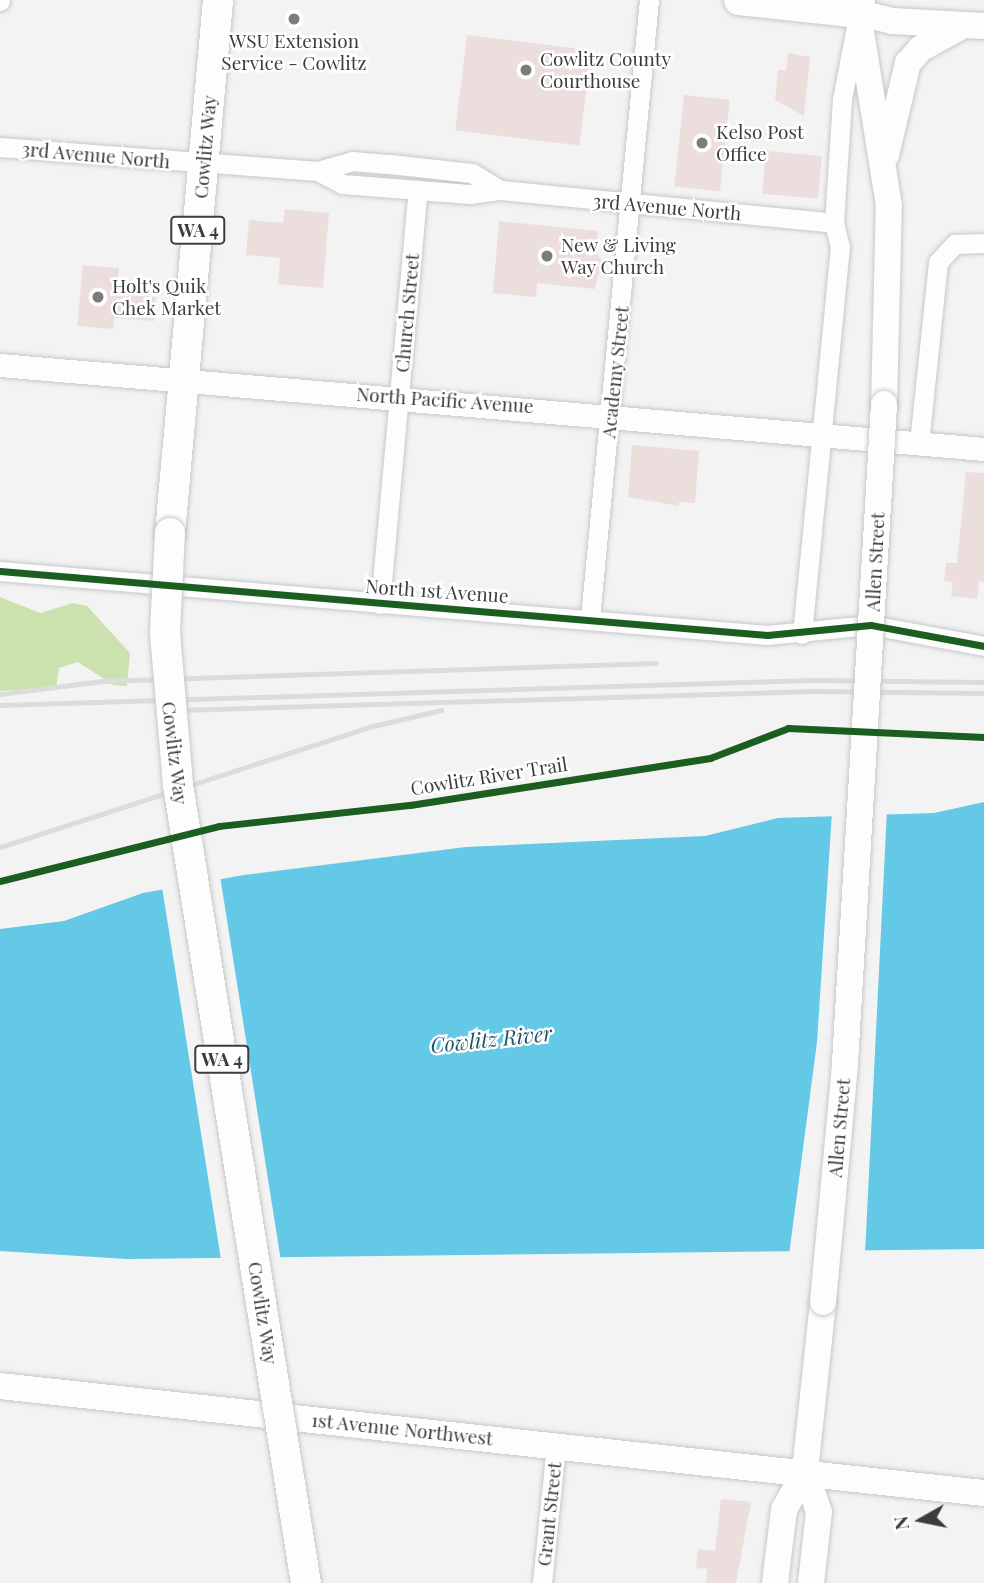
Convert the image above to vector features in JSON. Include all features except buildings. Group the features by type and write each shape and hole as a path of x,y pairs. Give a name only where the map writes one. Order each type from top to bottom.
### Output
{"main road":[{"name":"Cowlitz Way","path":"218,0 170,533 166,679 178,785 306,1583"},
{"path":"739,0 859,7 974,25"},
{"name":"Allen Street","path":"805,1471 845,1063 891,247 883,167 859,7"},
{"path":"883,167 909,61 974,25"},
{"name":"1st Avenue Northwest","path":"0,1386 805,1471 984,1493"},
{"path":"775,1583 784,1510 805,1471"},
{"path":"805,1471 820,1512 811,1583"}],"street":[{"name":"Academy Street","path":"590,618 649,0"},
{"path":"802,634 840,247 834,223 842,99 859,7"},
{"name":"3rd Avenue North","path":"0,147 317,171 352,161 390,164 472,173 500,190"},
{"name":"3rd Avenue North","path":"317,171 342,184 418,190 500,190 834,223"},
{"name":"Church Street","path":"380,604 418,190"},
{"path":"919,443 935,276 948,249 984,243"},
{"name":"North Pacific Avenue","path":"0,365 185,384 399,395 984,449"},
{"name":"North 1st Avenue","path":"0,571 380,604 802,634 871,625 984,646"},
{"name":"Grant Street","path":"542,1583 556,1446"}],"green space":[{"path":"0,597 40,613 73,603 87,606 130,653 127,686 113,685 78,662 59,668 56,688 0,691"}],"water":[{"name":"Cowlitz River","path":"984,802 984,1249 127,1259 0,1251 0,929 64,921 143,893 244,875 466,847 705,836 778,818 934,813"}],"pier":[{"path":"887,810 865,1254 789,1255 817,1042 832,812"},
{"path":"220,876 281,1260 223,1269 162,885"}],"railway":[{"path":"0,694 102,681 656,663"},
{"path":"0,705 811,680 984,682"},
{"path":"178,710 815,691 984,693"},
{"path":"0,847 373,726 441,710"}],"cycle path":[{"path":"0,571 767,635 871,625 984,646"},
{"name":"Cowlitz River Trail","path":"0,881 219,826 410,805 710,758 788,728 984,737"}],"place":[{"name":"WSU Extension Service - Cowlitz","path":"294,19"},
{"name":"Cowlitz County Courthouse","path":"526,70"},
{"name":"Kelso Post Office","path":"702,143"},
{"name":"New & Living Way Church","path":"547,256"},
{"name":"Holt's Quik Chek Market","path":"98,297"}]}
